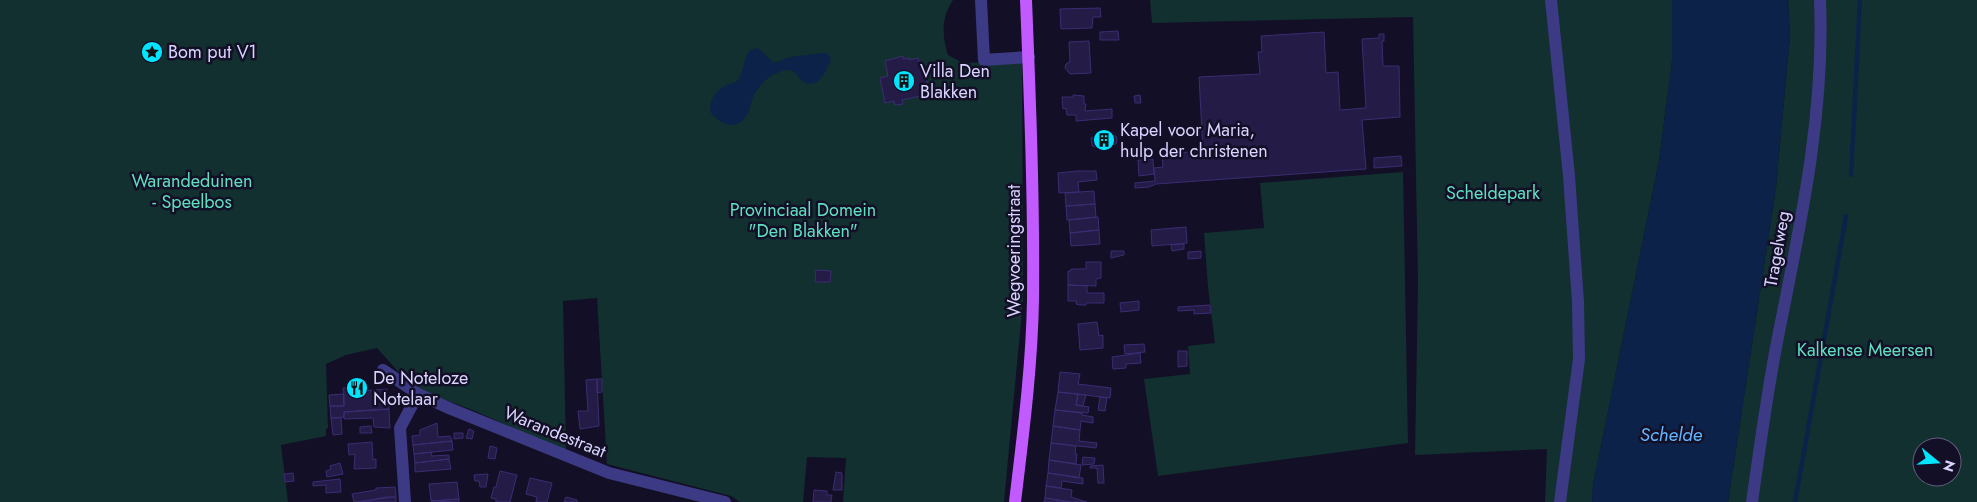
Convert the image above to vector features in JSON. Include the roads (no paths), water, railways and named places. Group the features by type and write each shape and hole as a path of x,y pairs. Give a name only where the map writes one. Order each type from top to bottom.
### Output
{"main road":[{"name":"Wegvoeringstraat","path":"1015,502 1030,357 1033,299 1029,57 1026,0"}],"street":[{"path":"981,0 984,60 1029,57"},
{"path":"1551,0 1569,176 1578,302 1579,359 1560,502"},
{"name":"Tragelweg","path":"1752,502 1778,340 1793,265 1814,138 1820,80 1820,0"},
{"name":"Warandestraat","path":"383,370 418,394 609,473 725,502"},
{"path":"405,502 400,428 418,394"}],"water":[{"name":"Schelde","path":"1672,0 1788,0 1790,35 1776,187 1728,502 1592,502 1593,485 1659,161 1672,61"},
{"path":"758,48 774,63 790,57 822,53 827,53 831,58 822,78 814,83 804,82 791,70 782,71 771,76 757,90 745,118 736,124 725,124 710,112 714,96 720,89 736,82 750,50"}],"waterway":[{"path":"1851,175 1860,0"},
{"path":"1795,502 1846,216"}],"place":[{"name":"Bom put V1","path":"152,52"},
{"name":"Villa Den Blakken","path":"904,81"},
{"name":"Kapel voor Maria, hulp der christenen","path":"1104,140"},
{"name":"De Noteloze Notelaar","path":"357,388"}],"park label":[{"name":"Warandeduinen - Speelbos","path":"192,191"},
{"name":"Scheldepark","path":"1493,193"},
{"name":"Provinciaal Domein \"Den Blakken\"","path":"803,220"},
{"name":"Kalkense Meersen","path":"1865,350"}]}
